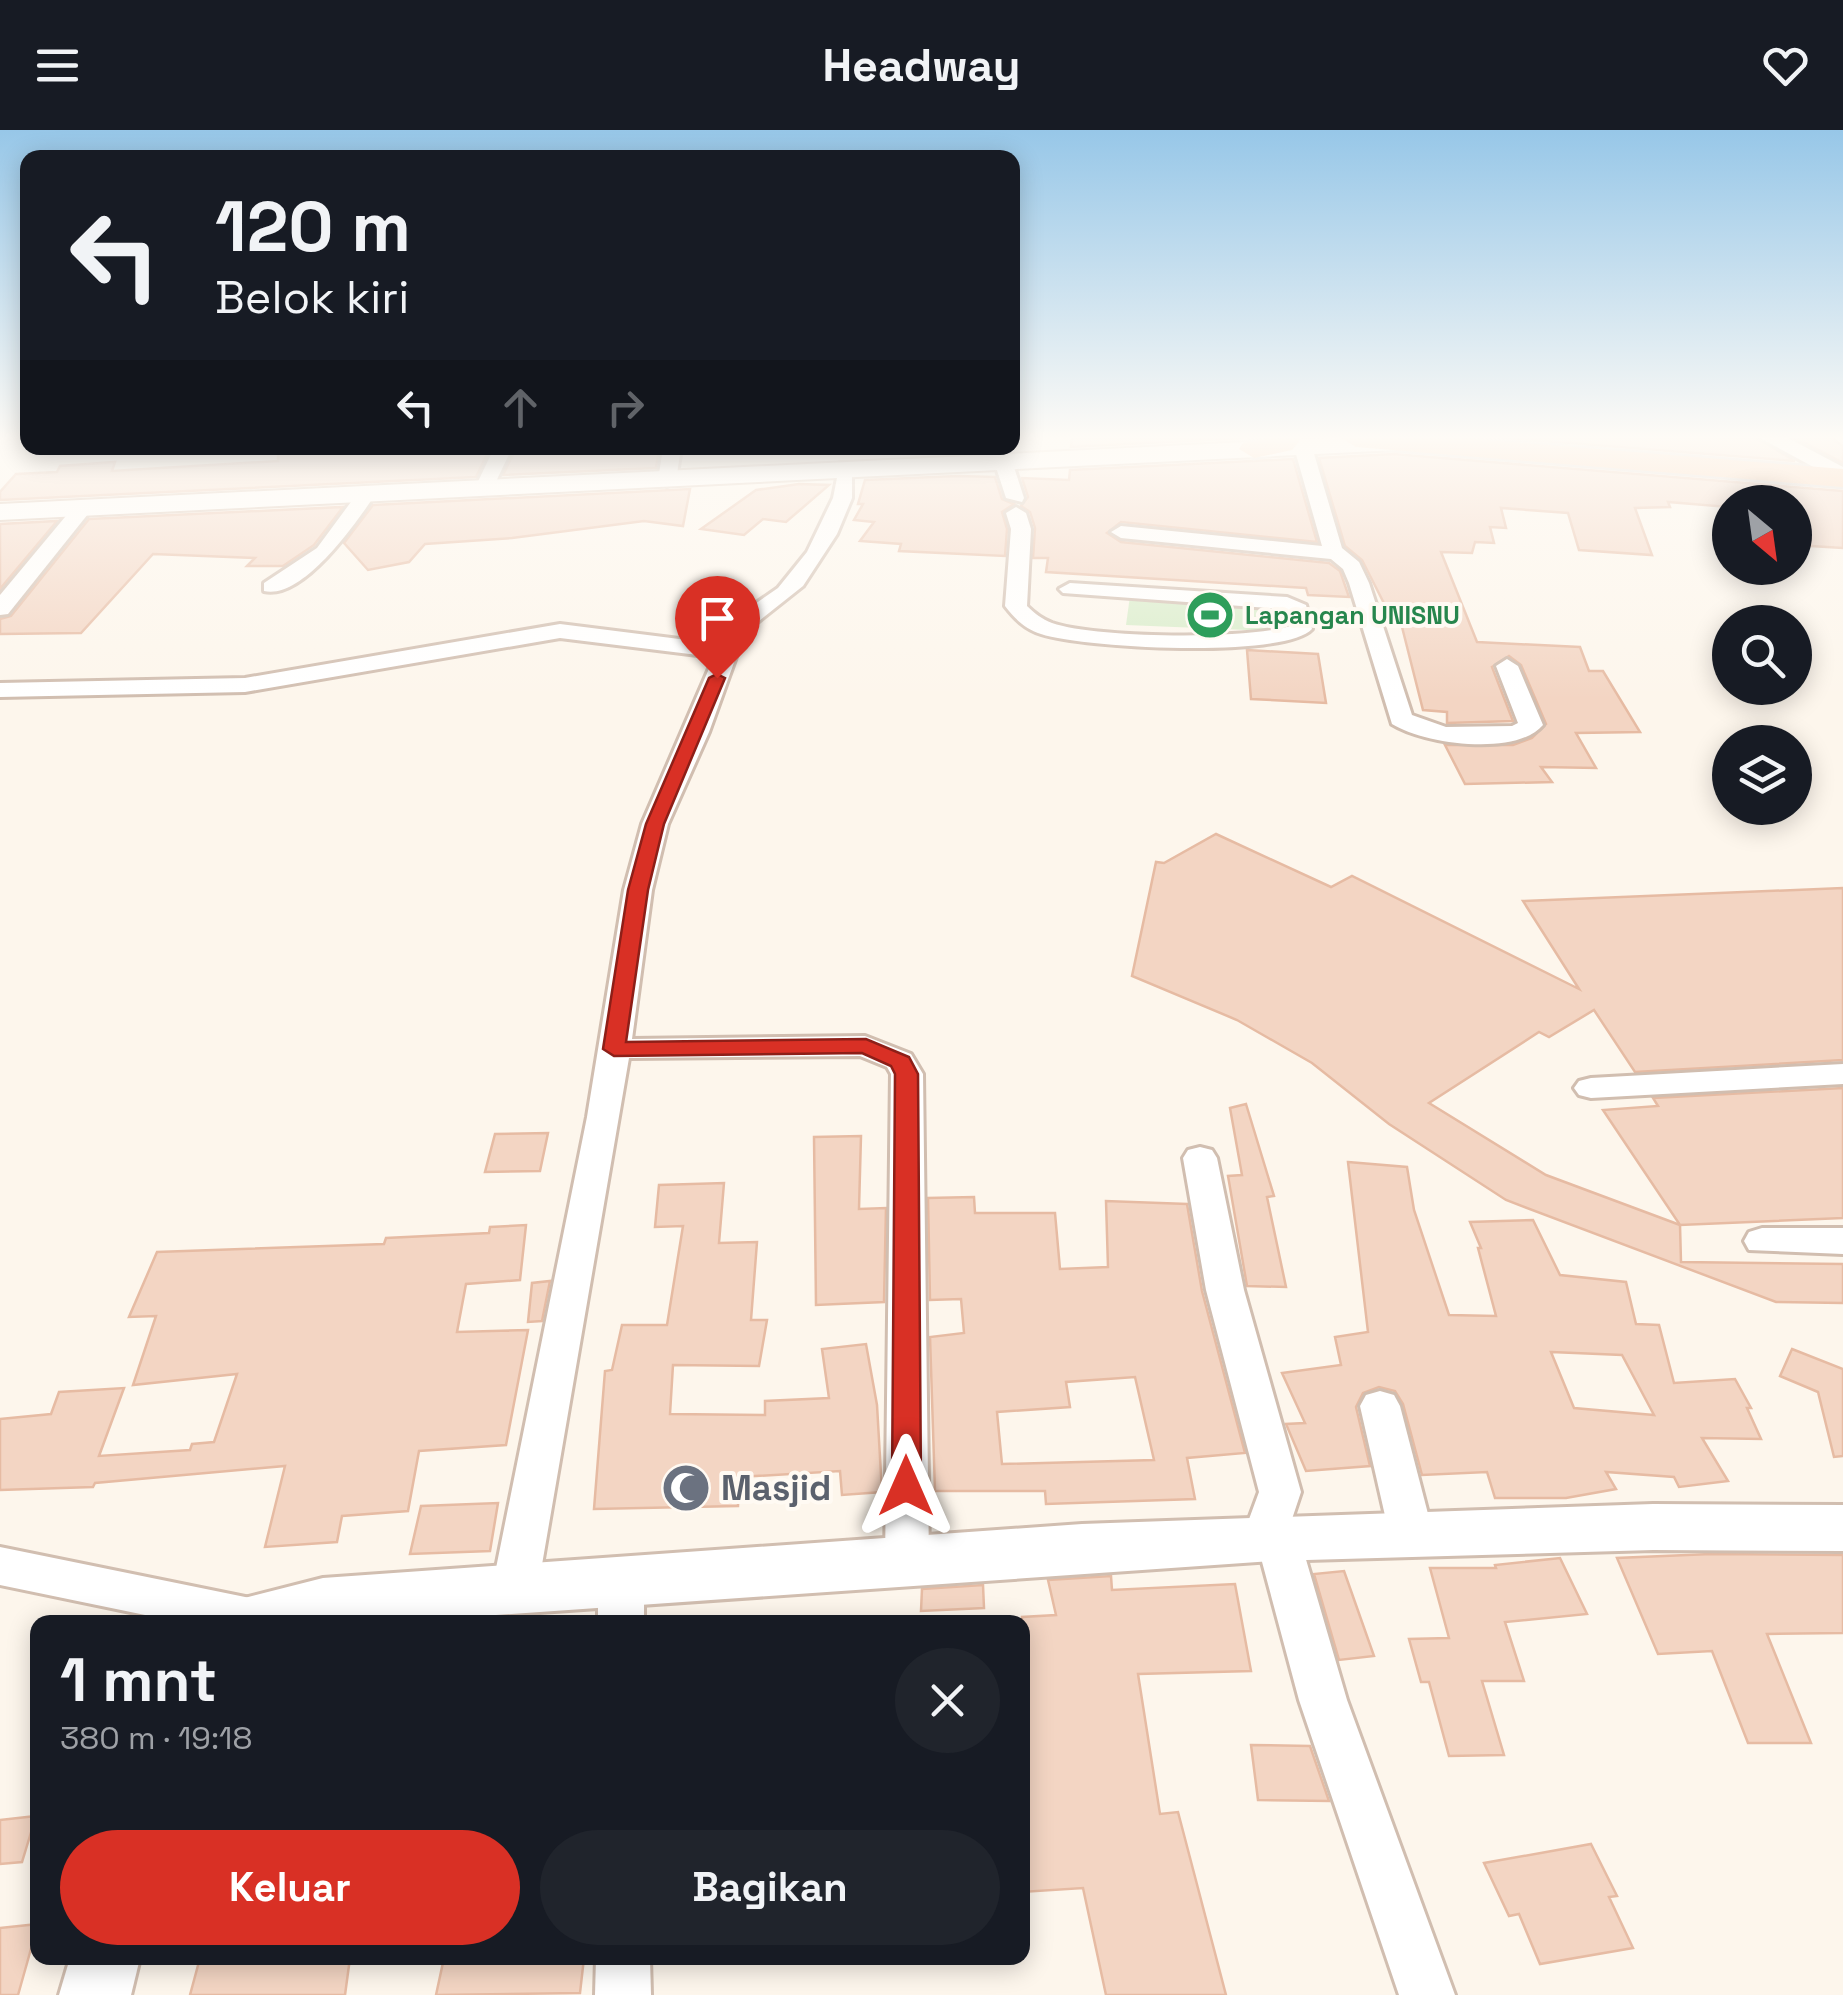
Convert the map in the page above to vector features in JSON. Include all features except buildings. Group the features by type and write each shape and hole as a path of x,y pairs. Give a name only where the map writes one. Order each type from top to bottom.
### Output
{"street":[{"path":"0,609 69,525"},
{"path":"271,587 324,552 344,525"},
{"path":"515,1588 614,1049 638,890 655,824 746,616 784,592 832,525"},
{"path":"1020,525 1016,606 1021,615 1046,628 1104,638 1245,639 1279,639 1301,629 1298,610 1286,603 1070,588"},
{"path":"1326,525 1337,554 1352,566 1388,686 1407,725 1442,734 1512,735 1528,730 1532,725 1507,666"},
{"path":"1121,532 1337,554"},
{"path":"0,690 246,685 560,631 727,652"},
{"path":"614,1049 866,1046 900,1062 907,1074 906,1562"},
{"path":"1592,1088 1843,1074"},
{"path":"1200,1158 1225,1290 1280,1492 1270,1540 1427,1995"},
{"path":"1762,1242 1843,1241"},
{"path":"1380,1406 1411,1533"},
{"path":"269,1615 323,1603 515,1588 621,1601 906,1562 1270,1540 1673,1525 1843,1528"},
{"path":"0,1566 223,1615"},
{"path":"95,1995 103,1965"},
{"path":"622,1965 623,1995"}],"green space":[{"name":"Lapangan UNISNU","path":"1130,596 1290,605 1295,632 1126,625"}],"place":[{"name":"Lapangan UNISNU","path":"1210,615"},
{"name":"Masjid","path":"686,1488"}],"route":[{"path":"717,678 655,824 638,890 614,1049 866,1046 900,1062 907,1074 906,1486"}]}
